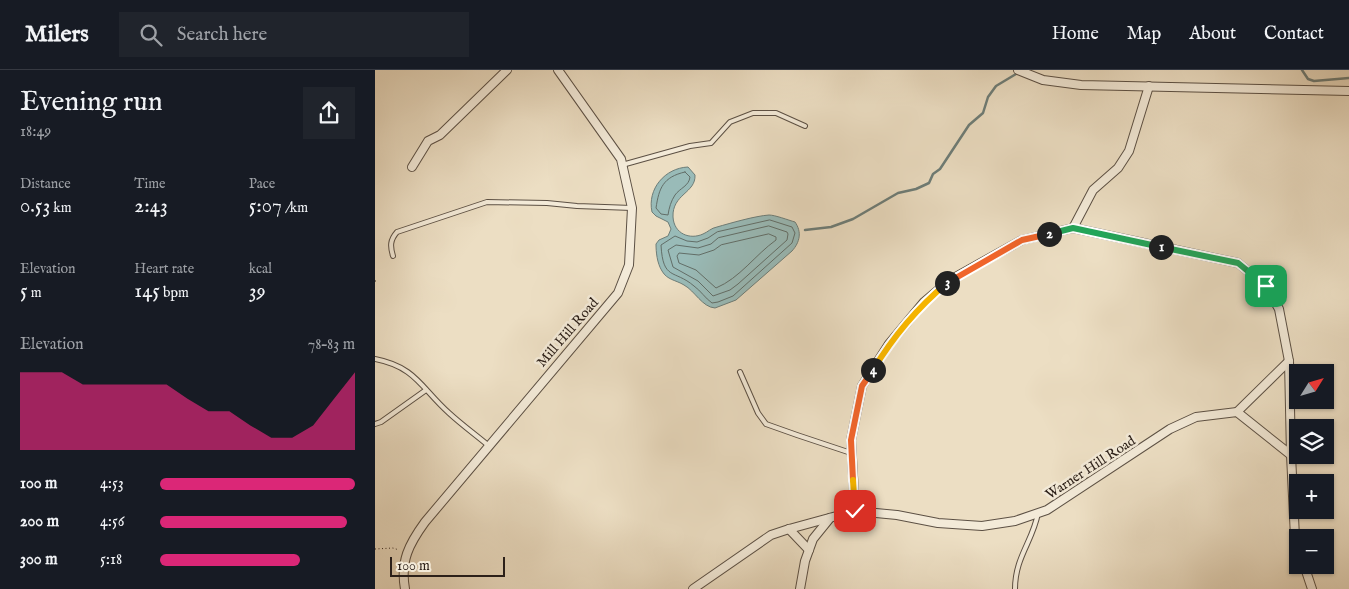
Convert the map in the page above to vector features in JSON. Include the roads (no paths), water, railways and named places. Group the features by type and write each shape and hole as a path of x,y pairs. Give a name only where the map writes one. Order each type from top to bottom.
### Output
{"street":[{"path":"412,167 428,140 440,136 507,70"},
{"name":"Mill Hill Road","path":"404,588 403,572 406,553 411,541 618,293 629,265 632,208 621,159 558,70"},
{"path":"1018,70 1055,83 1081,86 1349,91"},
{"path":"1073,228 1093,190 1118,168 1129,151 1149,86"},
{"path":"855,511 851,440 862,386 889,344 924,302 951,280 1022,240 1073,228 1238,263 1266,286 1279,309 1289,361 1290,419"},
{"path":"1289,361 1237,412 1289,453"},
{"name":"Warner Hill Road","path":"693,589 764,539 789,529 855,511 897,515 938,523 982,526 1015,521 1047,510 1170,429 1196,417 1237,412"},
{"path":"1291,464 1295,529"},
{"path":"800,589 805,562 813,540 830,518"},
{"path":"789,529 809,550"},
{"path":"1307,574 1312,589"}],"lane":[{"path":"622,165 690,146 711,143 730,122 753,113 776,112 805,126"},
{"path":"393,256 390,246 392,238 397,232 487,202 632,208"},
{"path":"375,359 399,366 416,378 449,413 489,446"},
{"path":"740,372 758,413 766,424 851,453"},
{"path":"375,424 381,422 426,390"},
{"path":"1015,589 1015,579 1020,557 1036,523 1038,513"}],"water":[{"path":"688,167 695,175 694,181 692,186 676,203 673,217 676,228 683,234 698,236 715,228 750,218 769,215 795,222 799,229 798,241 792,251 736,300 715,308 706,305 684,285 666,276 660,268 657,258 656,244 659,240 668,236 671,229 668,222 652,212 652,195 659,181 665,176 672,171"}],"waterway":[{"path":"1302,70 1308,79 1314,81 1349,78"},
{"path":"805,230 831,227 853,219 898,193 916,189 929,183 933,174 940,169 969,125 983,113 988,97 996,86 1016,74"}]}
